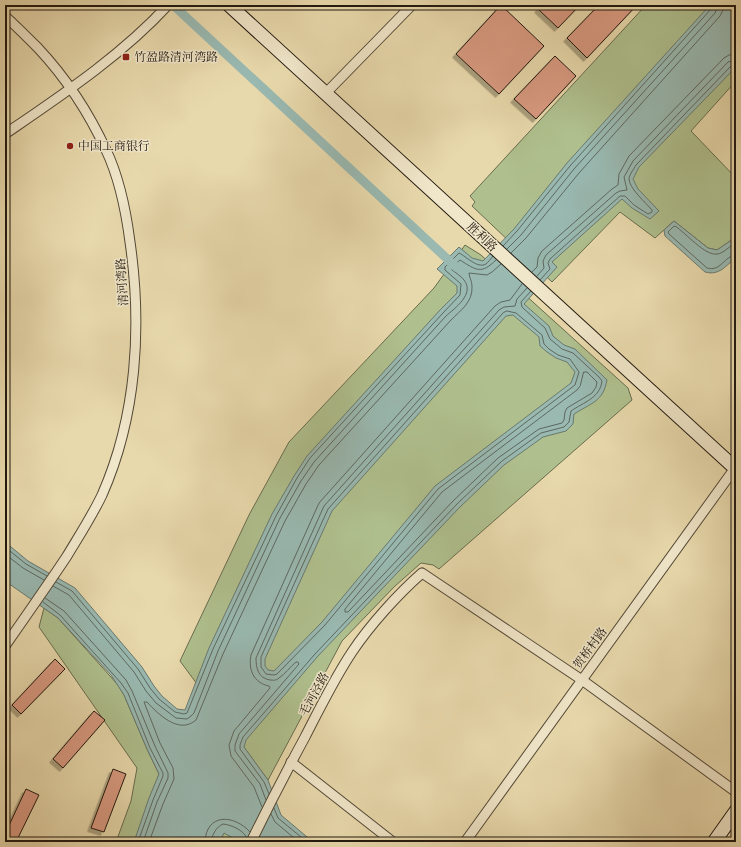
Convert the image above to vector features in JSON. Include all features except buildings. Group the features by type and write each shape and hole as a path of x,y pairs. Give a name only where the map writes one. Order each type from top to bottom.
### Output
{"main road":[{"name":"胜利路","path":"228,5 326,93 735,469"},
{"path":"714,842 736,811"}],"street":[{"path":"5,134 71,88 123,48 168,5"},
{"path":"326,93 412,5"},
{"name":"清河湾路","path":"5,16 38,48 71,88 107,151 123,201 134,267 136,333 132,387 120,443 102,496 59,568 5,646"},
{"name":"贺桥村路","path":"465,842 735,469"},
{"name":"毛河泾路","path":"251,842 291,762 353,651 381,616 422,573 582,680"},
{"path":"582,680 736,792"},
{"path":"291,762 393,842"}],"green space":[{"path":"646,5 736,5 736,81 691,131 736,178 736,237 717,250 708,248 674,221 655,238 620,212 552,282 472,206 475,202 470,196"},
{"path":"465,245 481,255 628,388 632,400 439,569 433,565 421,563 394,587 342,641 268,780 180,661 249,515 289,442 434,288"},
{"path":"44,608 58,618 118,685 124,695 159,774 220,830 237,839 236,842 116,842 131,801 137,768 39,627"}],"water":[{"path":"710,5 736,5 736,67 639,167 633,179 638,189 659,211 650,219 632,208 622,199 552,262 557,267 524,304 549,326 553,336 564,345 575,349 607,380 603,393 591,404 574,414 573,424 566,431 543,437 504,465 460,507 318,656 246,740 244,747 268,780 281,815 313,842 240,842 224,833 220,842 134,842 159,774 124,695 111,675 58,618 5,581 5,542 28,561 75,588 142,667 162,696 177,709 185,710 209,648 272,514 307,456 457,293 457,286 437,269 459,247 472,258 483,261 514,229 567,163","holes":["513,315 539,337 540,346 556,358 567,362 575,372 571,383 435,486 322,622 274,671 268,670 265,666 265,659 332,511 506,316"]},
{"path":"674,221 708,248 717,250 736,237 736,257 725,267 714,273 705,272 665,236 664,230"}],"waterway":[{"path":"173,5 456,267"}],"place":[{"name":"竹盈路清河湾路","path":"126,57"},
{"name":"中国工商银行","path":"70,146"}]}
